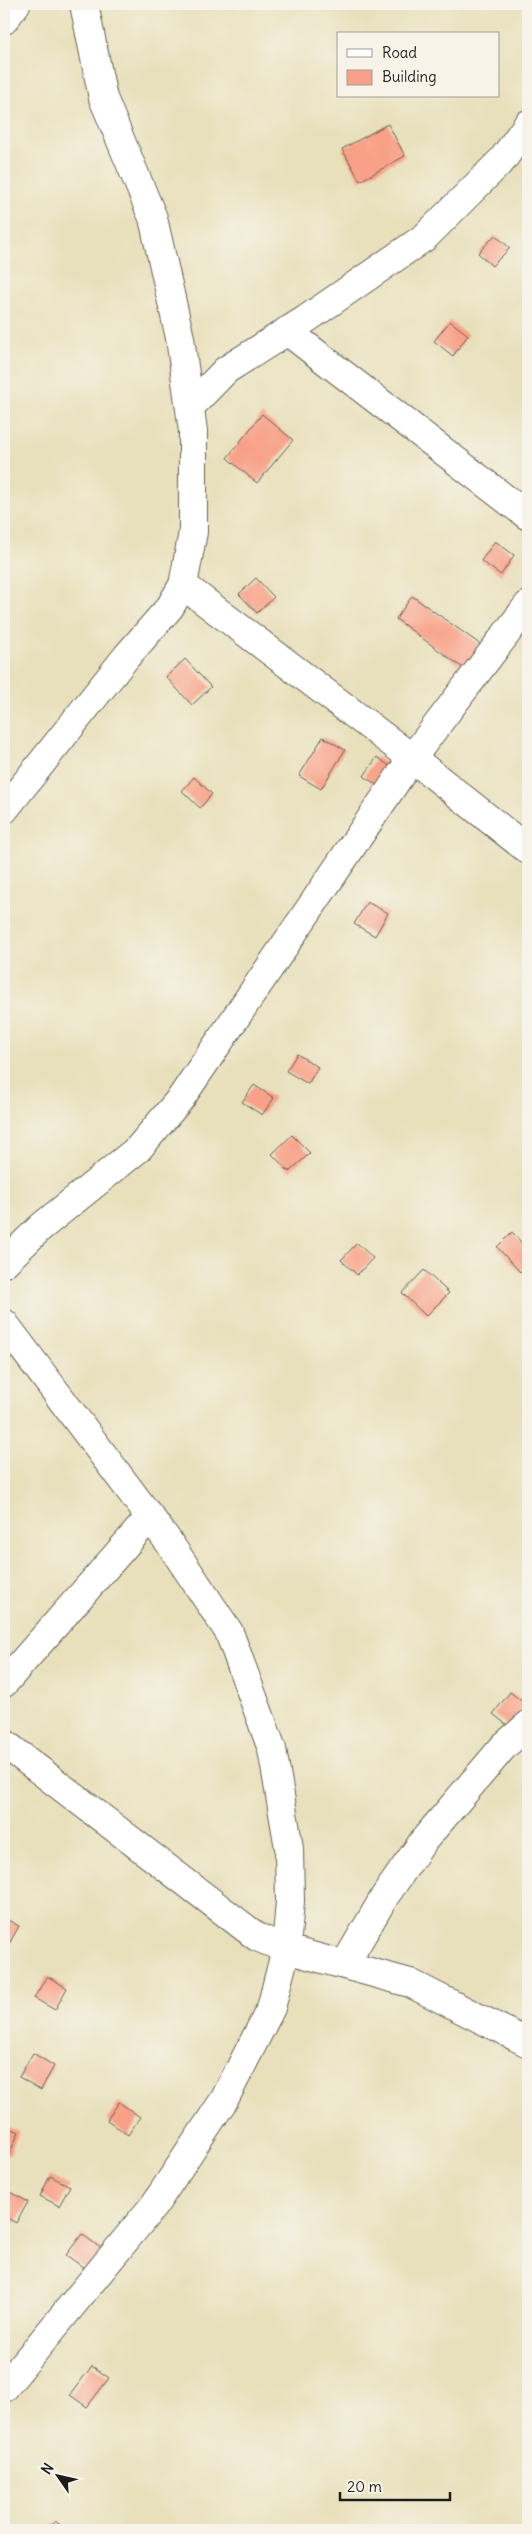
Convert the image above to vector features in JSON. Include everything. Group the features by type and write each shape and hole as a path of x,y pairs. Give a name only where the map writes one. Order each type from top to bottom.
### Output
{"street":[{"path":"4,20 16,4"},
{"path":"4,810 127,656 170,607 183,585 193,532 193,430 180,338 153,218 103,98 84,4"},
{"path":"190,407 226,370 425,237 503,159 528,124"},
{"path":"287,331 528,516"},
{"path":"183,585 412,758 528,850"},
{"path":"4,1263 41,1227 138,1149 180,1098 412,758 528,606"},
{"path":"4,1323 150,1517 229,1632 272,1749 289,1848 290,1901 286,1949 271,2008 224,2100 155,2204 4,2388"},
{"path":"4,1683 150,1517"},
{"path":"345,1964 384,1896 424,1840 504,1746 528,1725"},
{"path":"4,1744 257,1937 286,1949 410,1983 528,2043"}],"building":[{"path":"388,124 405,156 360,181 342,149"},
{"path":"495,235 510,248 492,266 478,253"},
{"path":"450,321 468,335 453,356 434,341"},
{"path":"262,414 293,440 257,483 227,458"},
{"path":"495,541 514,555 501,575 481,561"},
{"path":"256,578 274,597 257,613 239,594"},
{"path":"412,596 484,647 467,671 396,619"},
{"path":"185,659 211,687 192,705 166,677"},
{"path":"323,737 345,750 321,789 299,776"},
{"path":"377,757 395,770 382,789 364,776"},
{"path":"194,777 212,794 200,808 182,791"},
{"path":"367,902 388,913 375,936 354,924"},
{"path":"297,1054 318,1067 308,1084 286,1071"},
{"path":"254,1085 274,1098 262,1115 242,1102"},
{"path":"292,1135 310,1153 289,1172 272,1154"},
{"path":"512,1232 528,1250 528,1264 520,1272 497,1247"},
{"path":"357,1243 373,1258 357,1275 341,1260"},
{"path":"424,1270 449,1293 426,1316 402,1293"},
{"path":"510,1692 528,1706 528,1716 516,1732 493,1714"},
{"path":"4,1918 19,1926 9,1944 4,1941"},
{"path":"47,1976 67,1988 55,2010 34,1998"},
{"path":"33,2053 54,2066 41,2090 19,2077"},
{"path":"119,2102 140,2117 128,2135 107,2120"},
{"path":"4,2125 19,2132 9,2155 4,2153"},
{"path":"50,2176 70,2186 59,2206 40,2196"},
{"path":"11,2192 28,2202 16,2223 4,2216 4,2206"},
{"path":"82,2234 102,2249 87,2270 66,2255"},
{"path":"92,2366 109,2378 87,2407 70,2395"},
{"path":"55,2521 67,2530 48,2530"}]}
